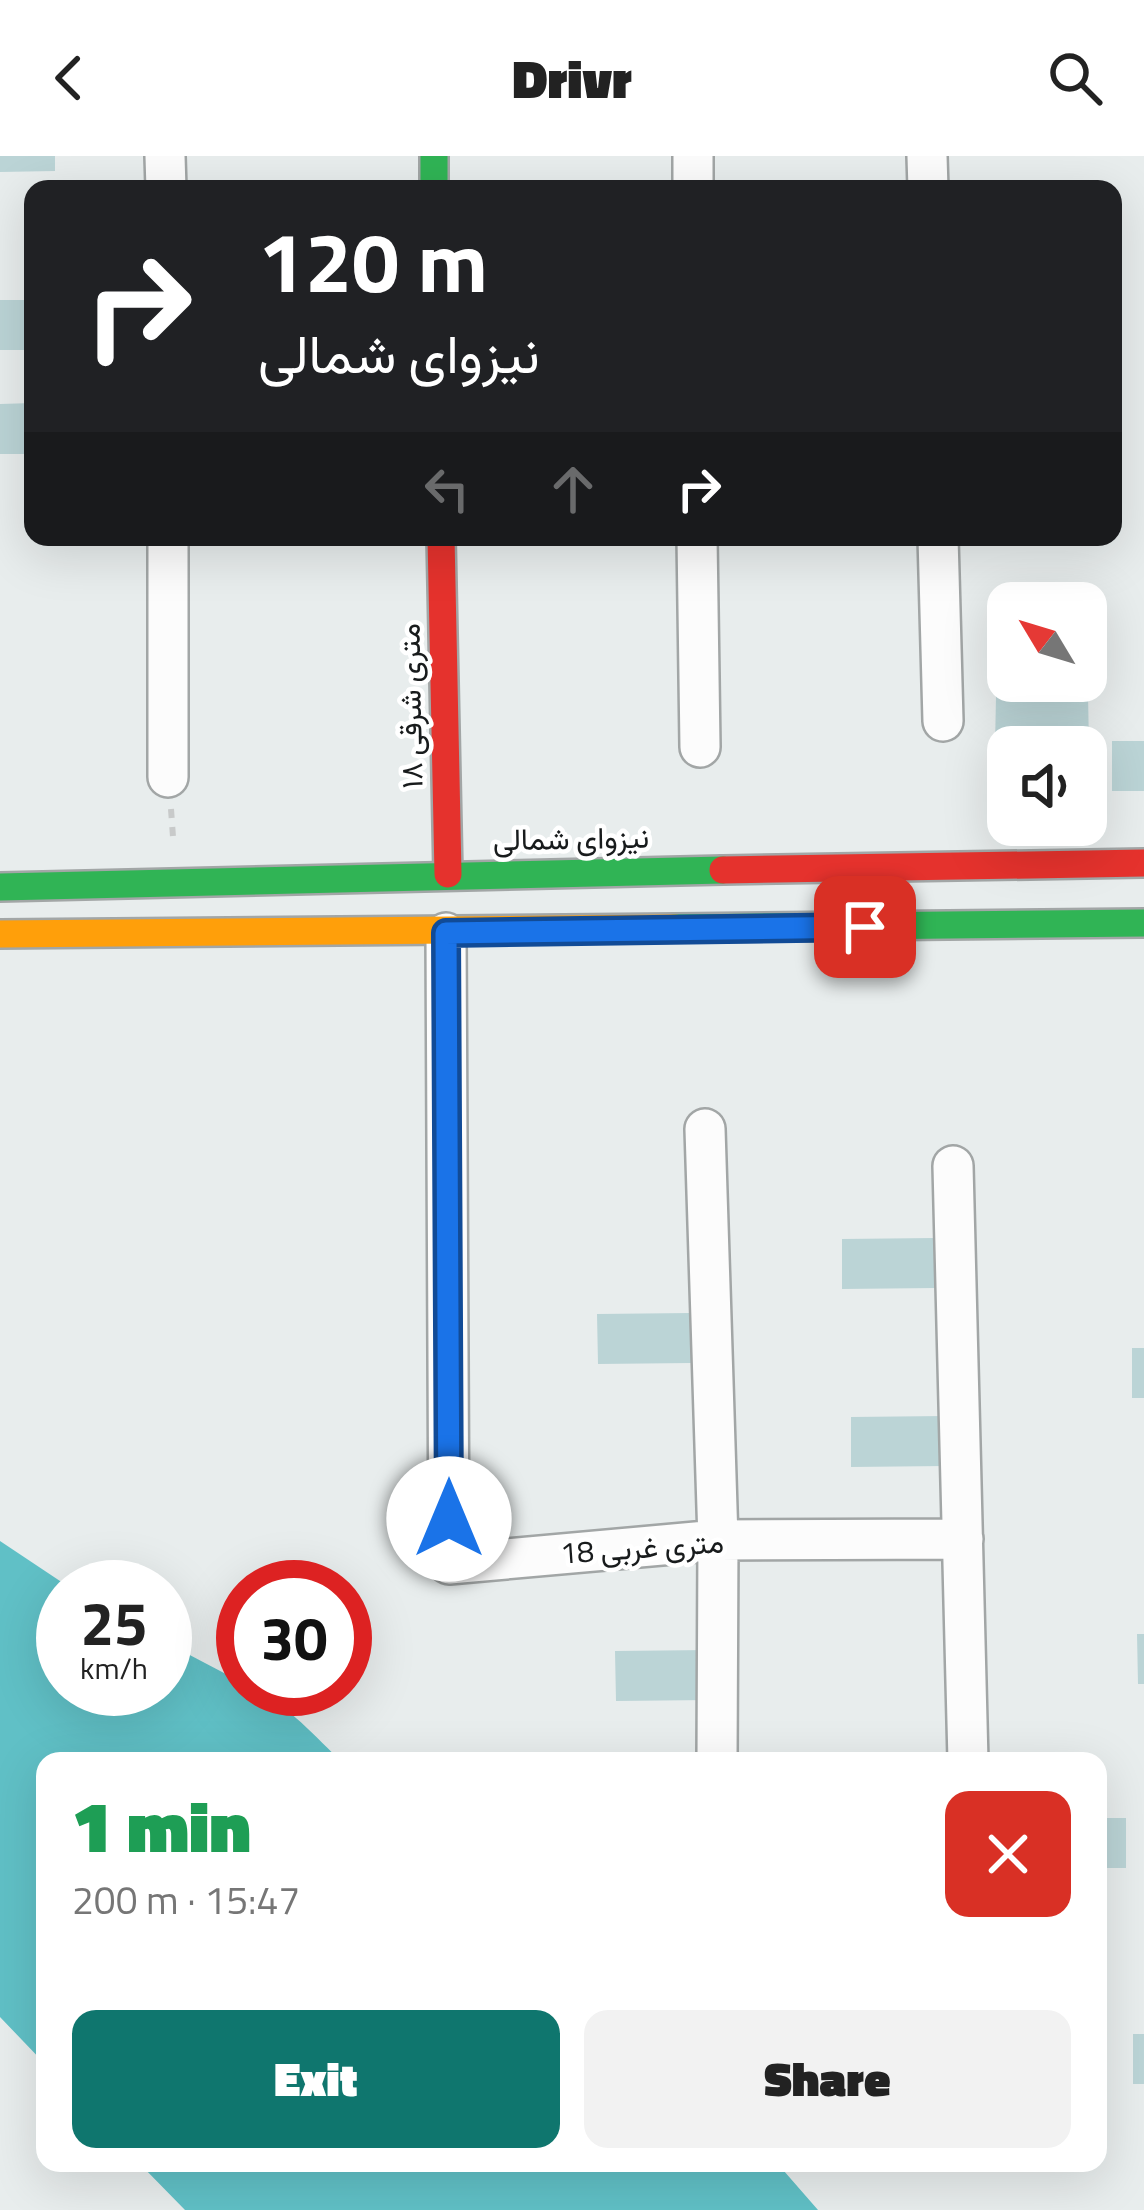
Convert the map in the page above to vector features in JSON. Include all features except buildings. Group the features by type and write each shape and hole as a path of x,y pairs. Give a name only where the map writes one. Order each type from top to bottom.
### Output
{"street":[{"path":"168,546 168,777"},
{"name":"۱۸ متری شرقی","path":"441,546 448,874"},
{"path":"698,546 700,747"},
{"path":"938,546 944,722"},
{"name":"نیزوای شمالی","path":"0,887 448,874 1144,863"},
{"path":"0,934 1144,923"},
{"name":"18 متری غربی","path":"446,933 449,1564 718,1540 963,1539"},
{"path":"705,1129 718,1540 717,1752"},
{"path":"952,1166 968,1752"}],"path":[{"path":"168,777 177,883"}],"water":[{"path":"0,1541 36,1565 36,1716 192,1716 192,1656 216,1669 216,1716 293,1716 332,1752 36,1752 36,2055 0,2017"},
{"path":"148,2172 785,2172 818,2210 185,2210"}],"traffic: fast":[{"path":"434,156 434,180"},
{"path":"0,887 723,870"},
{"path":"675,928 1144,923"}],"traffic: slow":[{"path":"0,934 675,928"}],"traffic: jam":[{"path":"441,546 448,874"},
{"path":"723,870 1144,863"}],"route":[{"path":"449,1519 446,933 865,927"}]}
